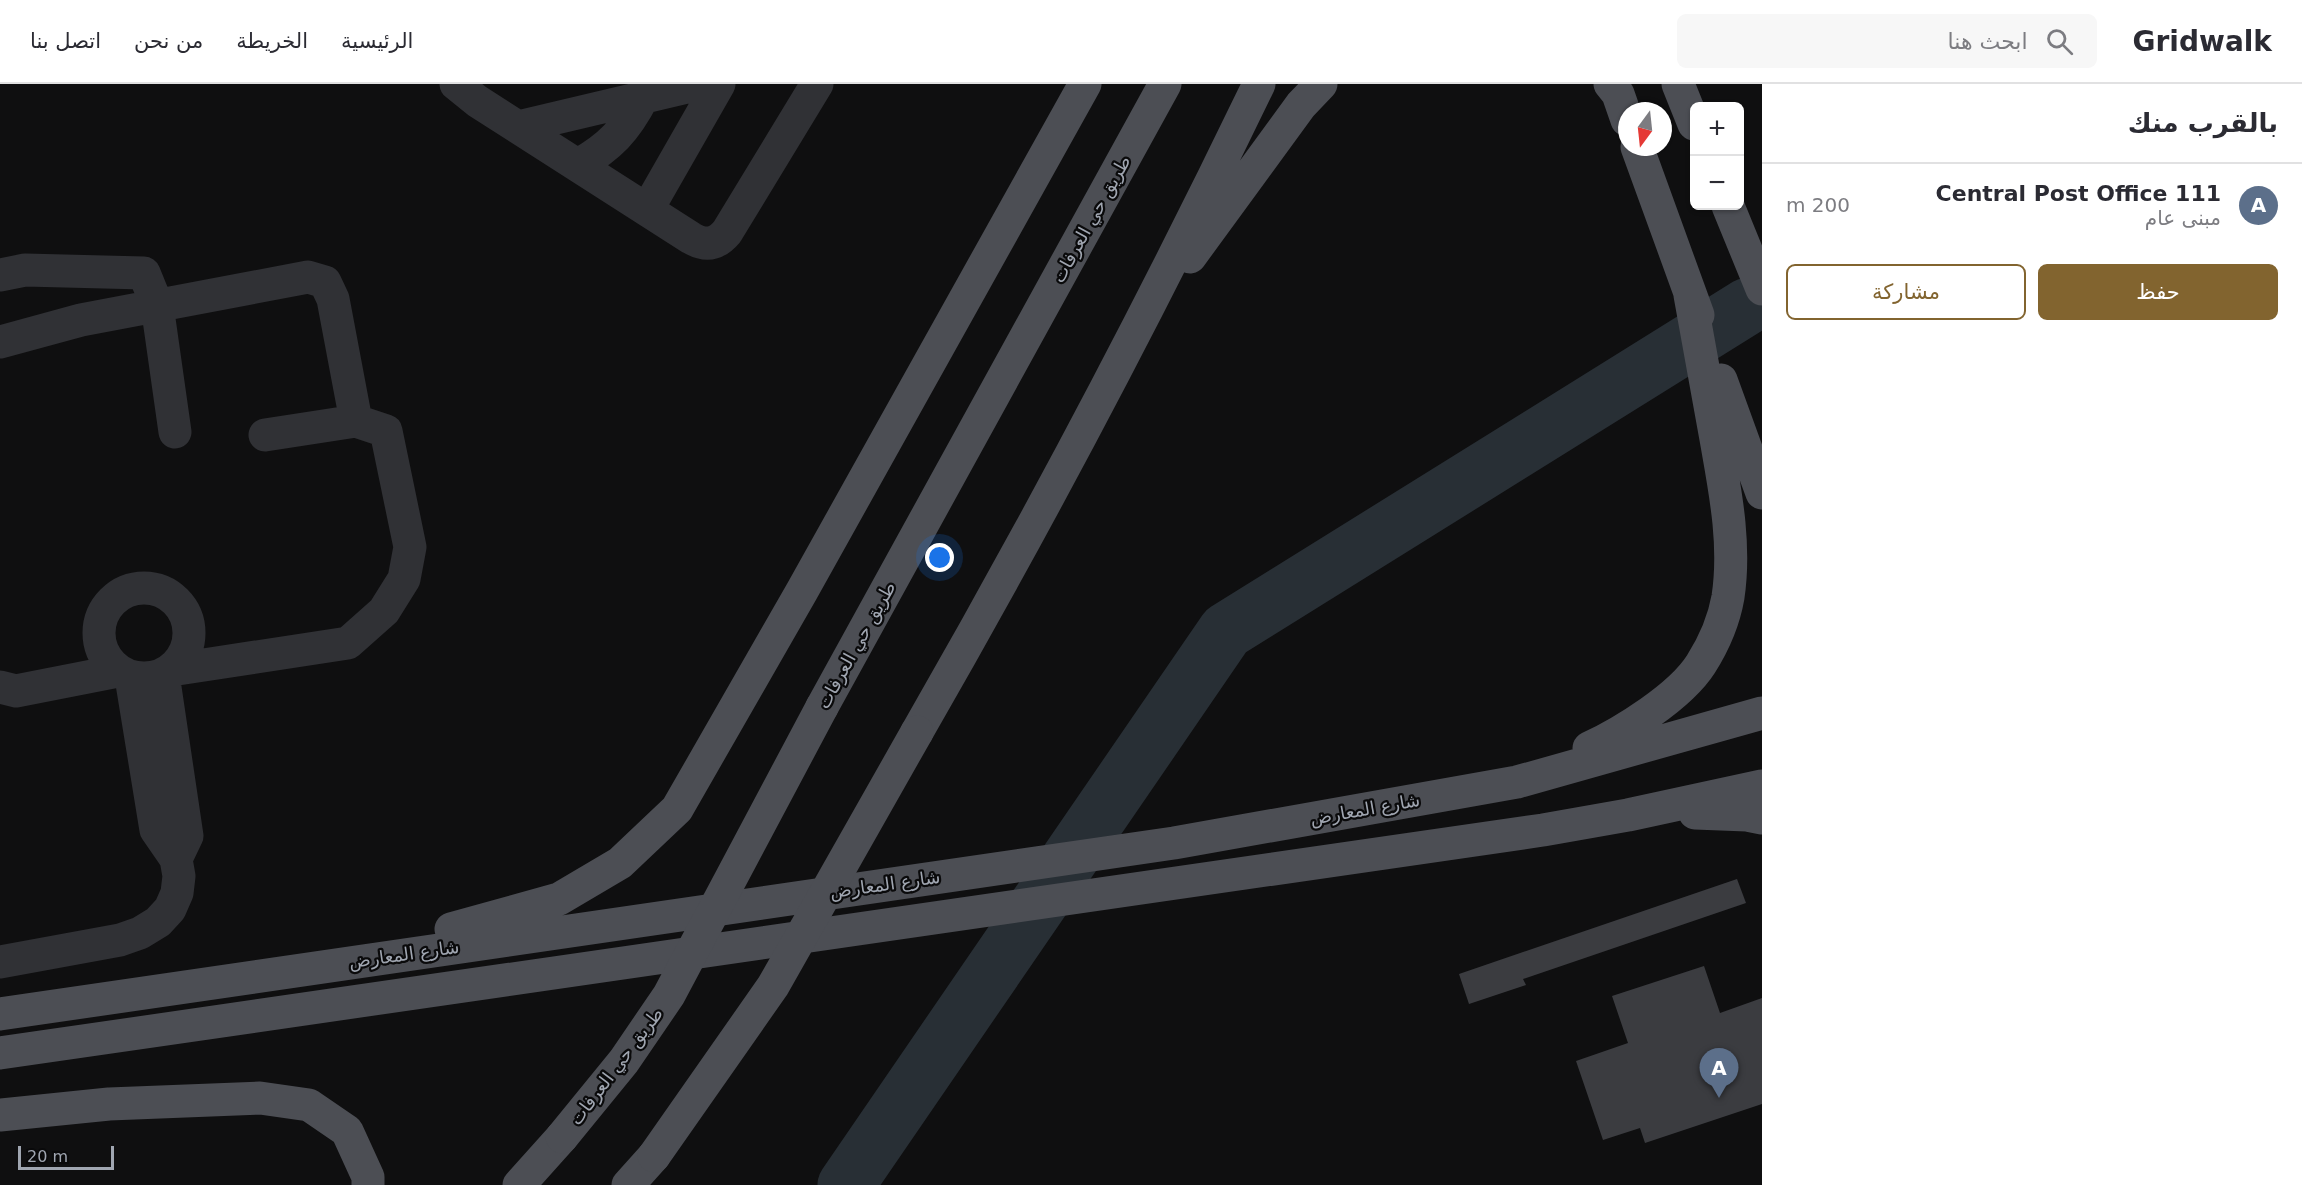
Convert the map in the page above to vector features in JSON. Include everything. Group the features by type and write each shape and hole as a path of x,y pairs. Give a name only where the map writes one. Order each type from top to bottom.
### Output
{"main road":[{"path":"328,964 559,899 620,863 676,809 802,591 1085,84"},
{"name":"طريق حي العرفات","path":"519,1185 624,1061 669,995 822,707 1165,84"},
{"path":"628,1185 654,1156 773,986 1003,582 1133,336 1259,84"},
{"path":"1133,336 1301,105 1321,84"},
{"path":"1610,84 1621,102"},
{"path":"1678,84 1690,112"},
{"path":"1640,156 1762,493"},
{"path":"1730,210 1762,289"},
{"path":"1517,782 1609,739 1677,693 1700,665 1719,628 1728,599 1731,564 1727,504 1690,295"},
{"name":"شارع المعارض","path":"0,1014 328,964 1174,843 1517,782 1762,713"},
{"path":"0,1053 1544,830 1628,815 1762,786"},
{"path":"1628,815 1707,812 1762,818"},
{"path":"0,1115 109,1104 260,1098 309,1105 347,1131 368,1177 368,1185"}],"street":[{"path":"456,84 477,101 699,243 710,244 720,240 727,232 817,84"},
{"path":"518,127 700,84"},
{"path":"647,210 719,84"},
{"path":"578,165 599,153 617,137 632,119 643,97"},
{"path":"0,275 25,270 144,273 157,305 175,432"},
{"path":"0,342 81,320 308,277 325,282 333,299 356,421"},
{"path":"0,687 16,691 124,674 153,678 167,672 348,643 384,611 404,579 410,547 386,431 356,421 265,435"},
{"path":"0,962 120,940 140,933 158,922 170,909 177,893 179,876 176,859 156,830 124,674 107,660 100,646 101,616 109,604 121,594 135,588 165,593 177,602 185,615 189,630 188,645 182,659 167,672"},
{"path":"167,672 187,836 176,859"}],"building":[{"path":"1737,879 1746,903 1523,979 1526,985 1469,1004 1459,974"},
{"path":"1704,966 1720,1013 1762,998 1762,1104 1645,1143 1640,1128 1603,1140 1576,1061 1628,1043 1612,996"}],"waterway":[{"path":"846,1185 1226,631 1748,306"}],"place":[{"name":"Central Post Office 111","path":"1719,1098"}]}
